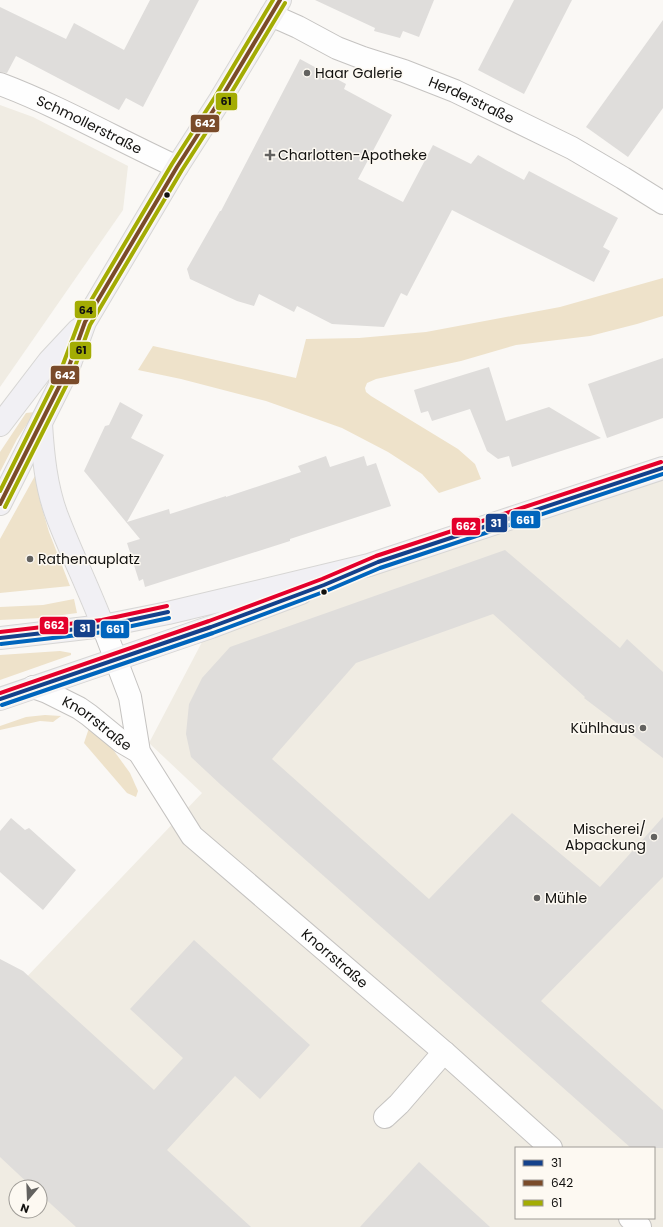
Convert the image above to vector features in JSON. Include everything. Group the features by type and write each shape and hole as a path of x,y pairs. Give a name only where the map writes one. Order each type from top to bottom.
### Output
{"main road":[{"path":"0,504 68,369 85,322 177,167 220,100 275,8"},
{"path":"0,425 49,361 85,322"},
{"path":"40,422 47,478 57,515 92,598 102,626"},
{"path":"0,638 102,626 168,613 369,565 663,468"},
{"path":"0,699 218,624 324,585 369,565"}],"street":[{"name":"Herderstraße","path":"275,8 298,27 337,48 404,71 455,91 578,152 663,203"},
{"name":"Schmollerstraße","path":"0,84 26,94 82,120 177,167"},
{"name":"Knorrstraße","path":"102,626 121,670 130,697 139,752 192,836 444,1052 550,1147"},
{"name":"Knorrstraße","path":"32,687 47,692 79,708 122,742 139,752"},
{"path":"384,1117 399,1104 444,1052"},
{"path":"631,1219 640,1227"}],"shaded area":[{"path":"0,105 33,117 128,166 123,210 0,387"},
{"path":"663,278 663,316 590,336 516,345 461,361 376,379 367,383 365,388 366,392 371,396 458,449 475,464 481,479 439,493 422,474 388,452 342,428 266,401 181,379 138,370 153,346 296,378 306,339 359,338 426,332 560,307"},
{"path":"35,412 17,439 0,472 0,452 26,413"},
{"path":"663,473 663,1227 0,1227 0,1005 202,793 149,743 212,623 370,562"},
{"path":"36,474 39,475 40,501 49,532 70,586 0,593 0,539"},
{"path":"74,599 77,613 41,618 0,620 0,607 43,605"},
{"path":"60,651 71,653 71,655 0,680 0,655"},
{"path":"45,715 61,716 53,722 40,721 0,730 0,726 26,717"},
{"path":"89,728 109,744 130,773 138,791 136,797 127,793 84,743"}],"building":[{"path":"150,0 199,0 143,107 126,98 119,110 16,56 7,73 0,72 0,7 66,39 74,23 124,50"},
{"path":"315,0 434,0 419,37 403,31 400,38 374,31 375,28"},
{"path":"514,0 572,0 524,94 478,70"},
{"path":"663,20 663,108 628,157 586,127"},
{"path":"300,59 346,84 344,89 392,115 358,179 403,202 433,145 471,164 478,155 524,180 529,171 618,218 603,247 610,251 594,282 452,210 407,296 401,293 384,327 332,324 297,306 294,312 259,294 254,306 237,301 190,279 187,269 221,211"},
{"path":"663,358 663,418 607,438 588,384"},
{"path":"489,367 506,421 549,407 601,438 512,467 509,456 498,459 487,451 470,409 432,421 428,411 421,413 414,390"},
{"path":"120,402 143,415 131,438 164,455 127,522 169,509 170,514 226,497 301,472 298,466 326,456 330,467 364,456 367,466 376,463 391,506 290,539 290,541 145,587 143,579 139,581 127,543 140,539 84,471 105,426 109,425"},
{"path":"505,550 620,648 627,639 663,672 663,758 584,698 585,697 493,614 356,663 272,759 429,899 512,813 600,887 663,817 663,877 541,1001 663,1110 663,1148 630,1147 191,757 186,734 189,704 202,678 230,647"},
{"path":"11,818 25,830 29,828 76,870 43,910 0,872 0,831"},
{"path":"194,940 310,1045 260,1099 235,1076 167,1150 251,1227 76,1227 48,1201 48,1179 23,1179 0,1157 0,959 23,971 154,1090 183,1058 130,1009"},
{"path":"419,1162 490,1227 360,1227"}],"transit line":[{"name":"64","path":"0,491 62,367 80,319 172,164 215,97 273,0"},
{"name":"642","path":"0,504 68,369 85,322 177,167 220,100 280,0"},
{"name":"61","path":"5,507 73,372 90,325 182,170 225,103 285,3"},
{"name":"662","path":"0,693 209,621 322,579 376,556 661,462"},
{"name":"31","path":"0,699 211,627 324,585 378,562 663,468"},
{"name":"661","path":"2,705 213,633 326,591 380,568 663,474"},
{"name":"662","path":"0,632 102,620 167,606"},
{"name":"31","path":"0,638 103,626 168,612"},
{"name":"661","path":"1,644 104,632 169,618"}],"place":[{"name":"Haar Galerie","path":"307,73"},
{"name":"Charlotten-Apotheke","path":"270,155"},
{"name":"Rathenauplatz","path":"30,559"},
{"name":"Kühlhaus","path":"643,728"},
{"name":"Mischerei/ Abpackung","path":"654,837"},
{"name":"Mühle","path":"537,898"}]}
